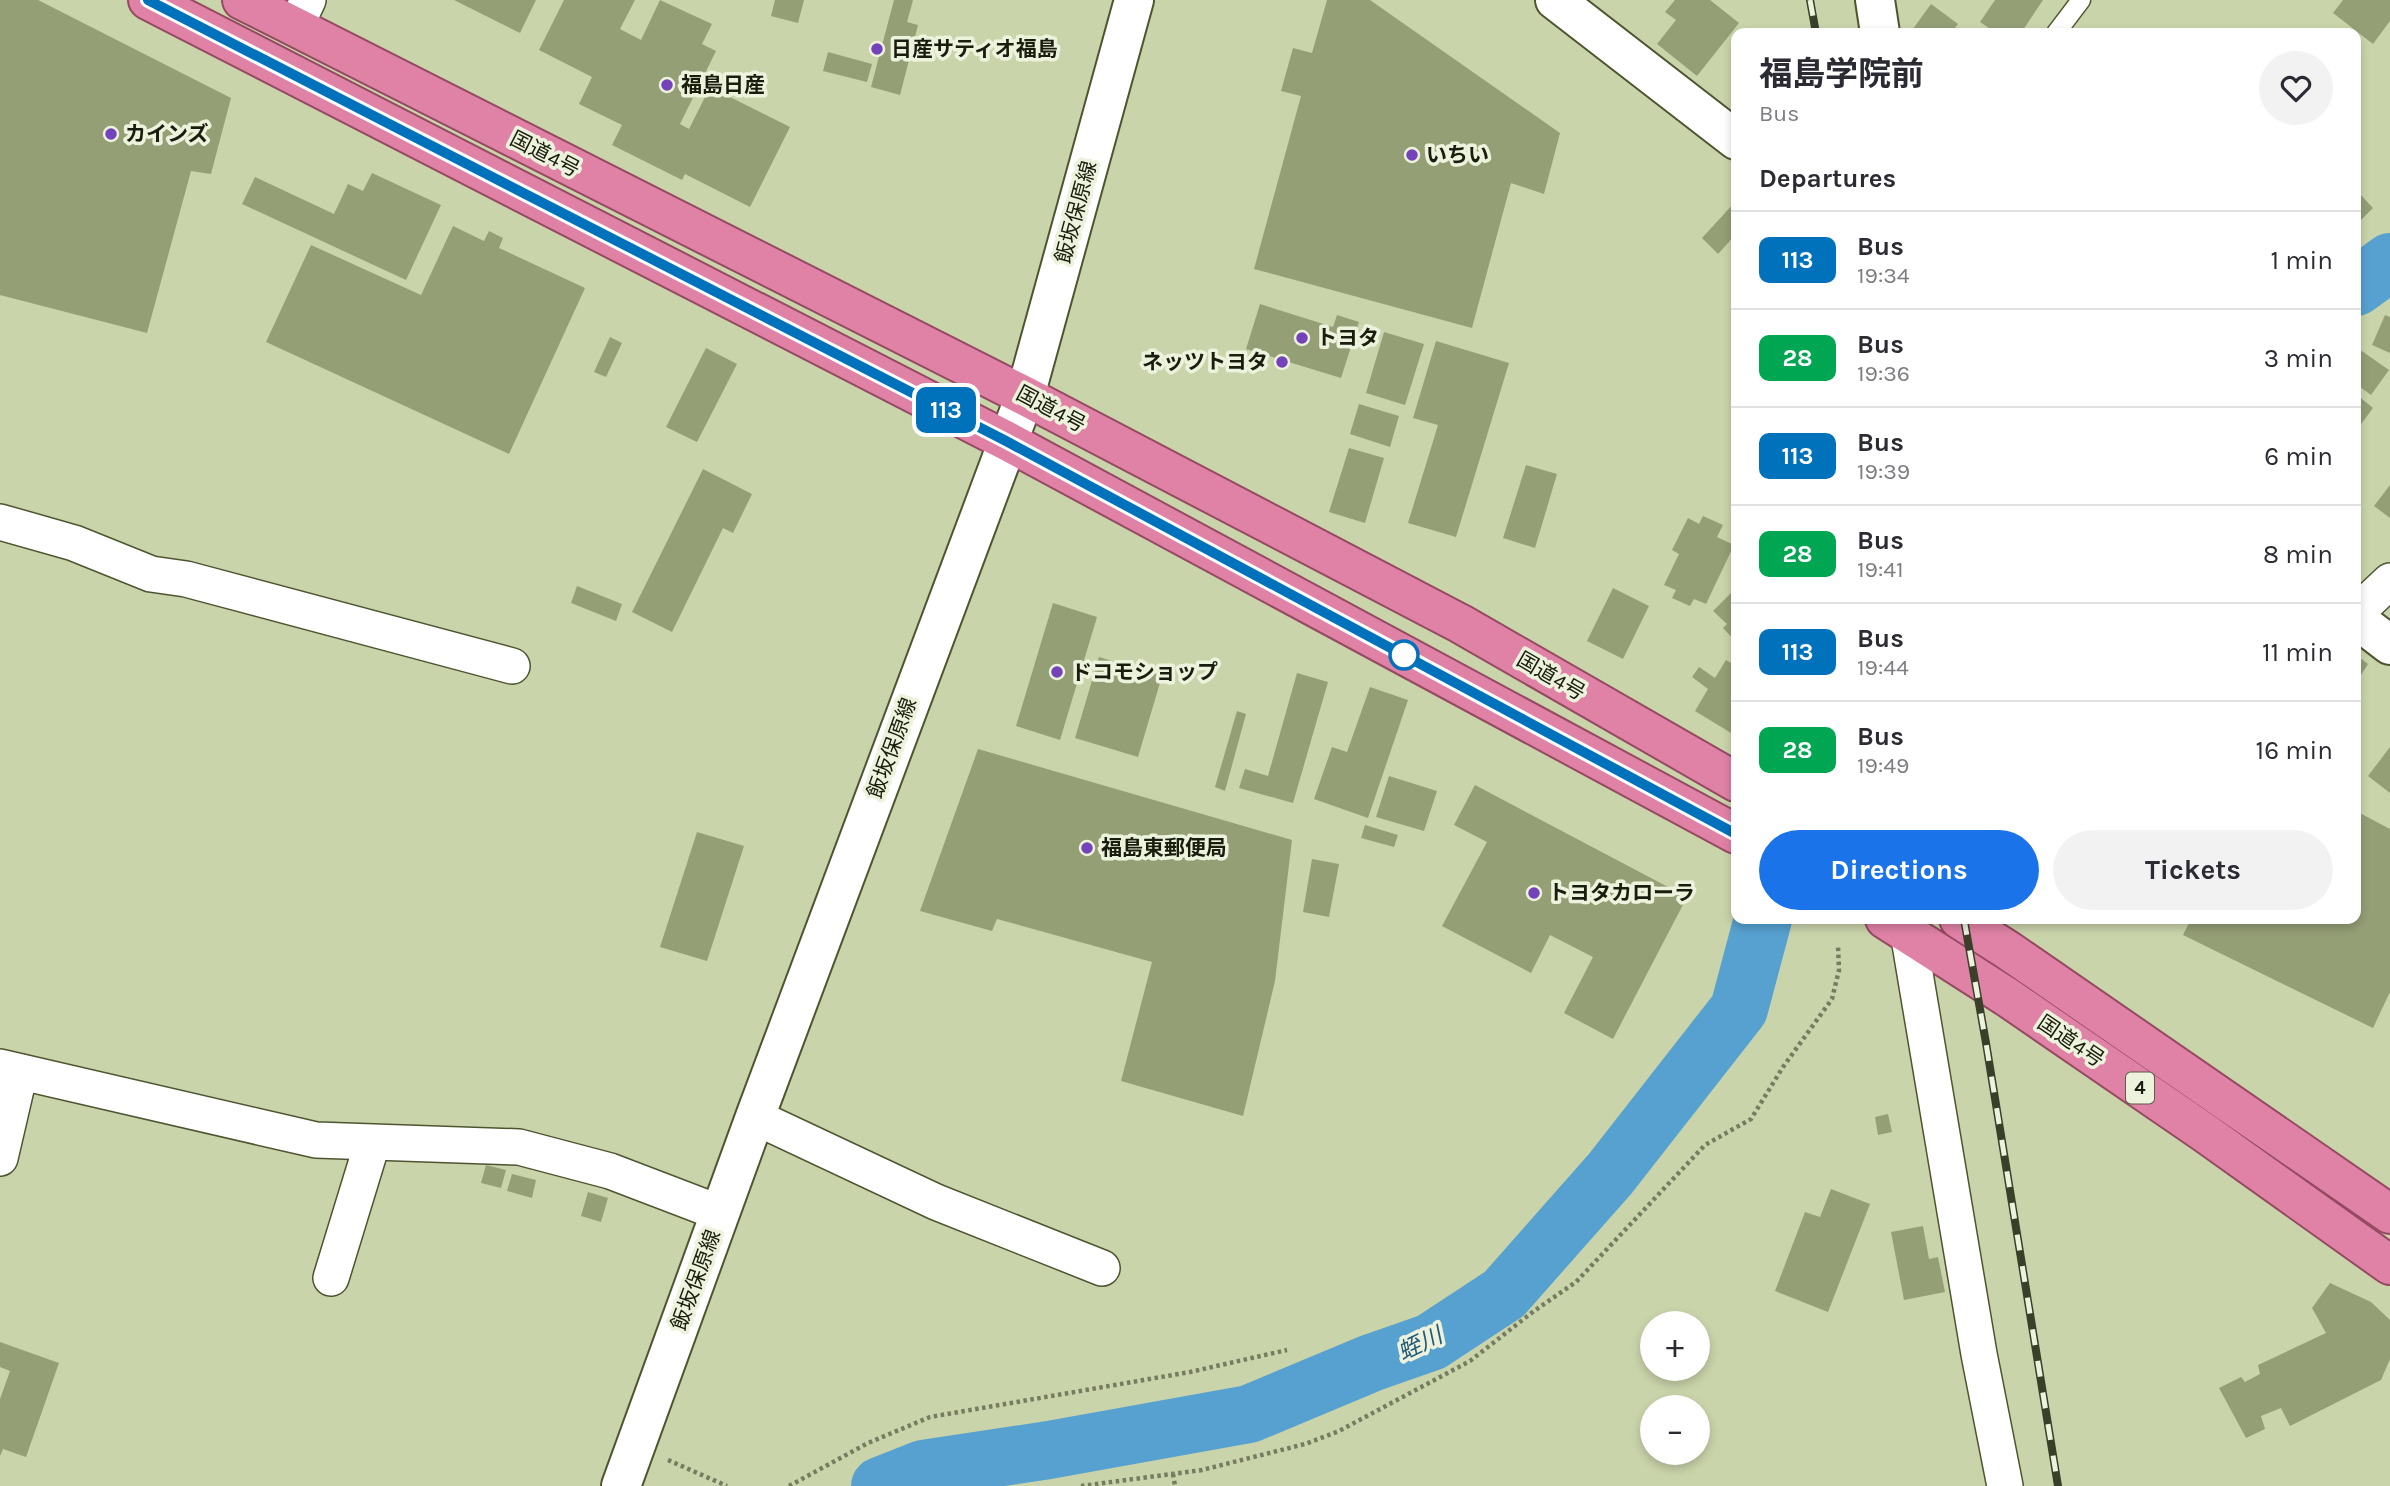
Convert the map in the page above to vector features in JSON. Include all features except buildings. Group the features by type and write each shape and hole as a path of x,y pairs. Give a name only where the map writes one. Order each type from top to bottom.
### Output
{"highway":[{"path":"148,0 1006,441 1731,831"},
{"name":"国道4号","path":"242,0 302,14 1461,624 1731,779"},
{"name":"国道4号","path":"1967,924 2390,1214"},
{"name":"国道4号","path":"1896,925 2205,1133 2390,1265"}],"main road":[{"name":"飯坂保原線","path":"621,1486 755,1117 1025,396 1134,0"},
{"path":"1555,0 1731,136"},
{"path":"1875,0 1879,28"},
{"path":"2361,623 2390,645"}],"street":[{"path":"0,522 74,544 151,575 186,579 512,666"},
{"path":"2361,608 2390,581"},
{"path":"1896,925 2005,1486"},
{"path":"0,1158 10,1070 316,1140 519,1147 610,1171 720,1213"},
{"path":"755,1117 936,1202 1102,1268"},
{"path":"331,1278 372,1143"}],"lane":[{"path":"2060,28 2081,0"}],"path":[{"path":"1081,1486 1202,1470 1305,1444 1339,1431 1469,1361 1576,1282 1705,1145 1751,1119 1783,1067 1832,999 1839,970 1838,946"},
{"path":"789,1486 869,1443 930,1417 1190,1372 1287,1350"},
{"path":"636,1446 727,1486"},
{"path":"1173,1474 1175,1486"}],"waterway":[{"name":"蛭川","path":"2361,283 2390,262"},
{"name":"蛭川","path":"880,1486 923,1469 1049,1450 1249,1414 1371,1363 1431,1342 1504,1294 1610,1174 1739,1009 1762,924"}],"railway":[{"path":"1810,0 1815,28"},
{"path":"1965,924 2058,1486"}],"bus line":[{"name":"113","path":"148,0 1006,441 1731,831"}],"place":[{"name":"日産サティオ福島","path":"877,49"},
{"name":"福島日産","path":"667,85"},
{"name":"カインズ","path":"111,134"},
{"name":"いちい","path":"1412,155"},
{"name":"トヨタ","path":"1302,338"},
{"name":"ネッツトヨタ","path":"1282,362"},
{"name":"ドコモショップ","path":"1057,672"},
{"name":"福島東郵便局","path":"1087,848"},
{"name":"トヨタカローラ","path":"1534,893"}]}
